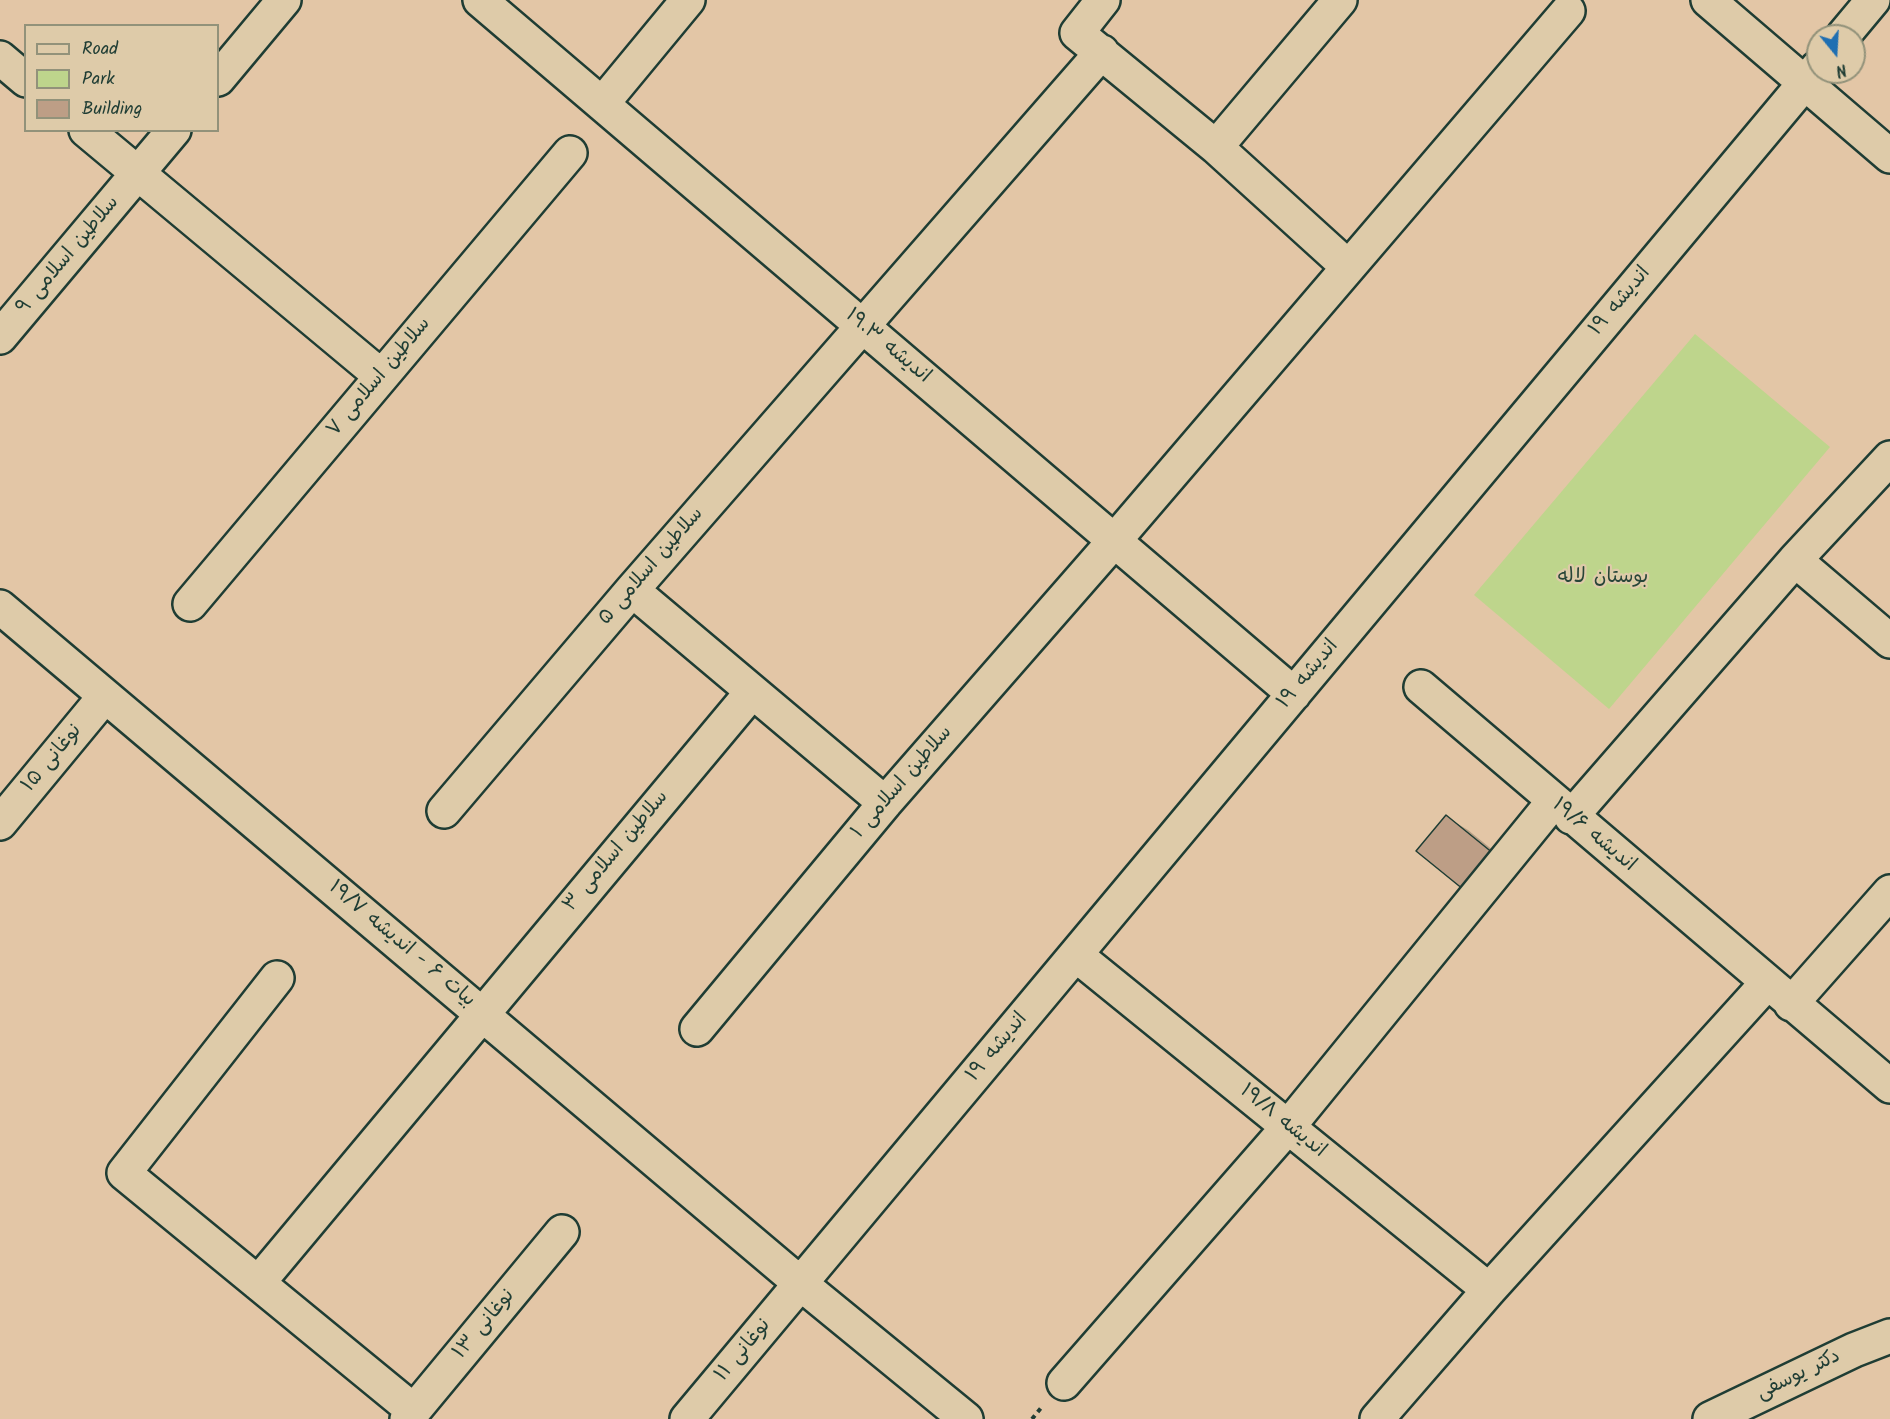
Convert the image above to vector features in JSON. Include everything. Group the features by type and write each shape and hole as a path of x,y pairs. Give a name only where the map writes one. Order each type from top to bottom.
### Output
{"street":[{"path":"219,78 284,0"},
{"name":"اندیشه ۱۹.۳","path":"480,0 1294,694"},
{"path":"602,104 688,0"},
{"path":"1103,0 1077,33 1216,147 1347,266"},
{"path":"1216,147 1340,0"},
{"path":"1708,0 1806,71"},
{"path":"1853,24 1873,0"},
{"name":"سلاطین اسلامی ۱","path":"697,1029 885,803 1568,11"},
{"name":"سلاطین اسلامی ۵","path":"444,811 632,590 1102,52"},
{"path":"0,58 24,78"},
{"name":"اندیشه ۱۹","path":"801,1284 1806,81"},
{"path":"1820,84 1890,156"},
{"path":"88,132 381,376"},
{"name":"سلاطین اسلامی ۹","path":"0,338 172,132"},
{"name":"سلاطین اسلامی ۷","path":"189,604 570,153"},
{"path":"1064,1383 1562,810 1890,458"},
{"path":"1795,560 1890,641"},
{"path":"632,590 885,803"},
{"name":"بیات ۶ - اندیشه ۱۹/۷","path":"0,606 801,1284 966,1419"},
{"name":"اندیشه ۱۹/۶","path":"1421,687 1562,810 1890,1086"},
{"name":"سلاطین اسلامی ۳","path":"258,1283 481,1013 752,692"},
{"name":"نوغانی ۱۵","path":"0,823 105,696"},
{"path":"1377,1419 1489,1290 1779,993 1890,892"},
{"name":"اندیشه ۱۹/۸","path":"1076,955 1489,1290"},
{"path":"277,978 124,1173 258,1283 410,1415"},
{"name":"نوغانی ۱۳","path":"410,1415 562,1232"},
{"name":"نوغانی ۱۱","path":"687,1419 801,1284"},
{"name":"دکتر یوسفی","path":"1710,1419 1854,1350 1890,1336"}],"green space":[{"name":"بوستان لاله","path":"1695,334 1830,447 1609,709 1474,595"}],"building":[{"path":"1446,815 1499,858 1469,894 1416,851"}]}
